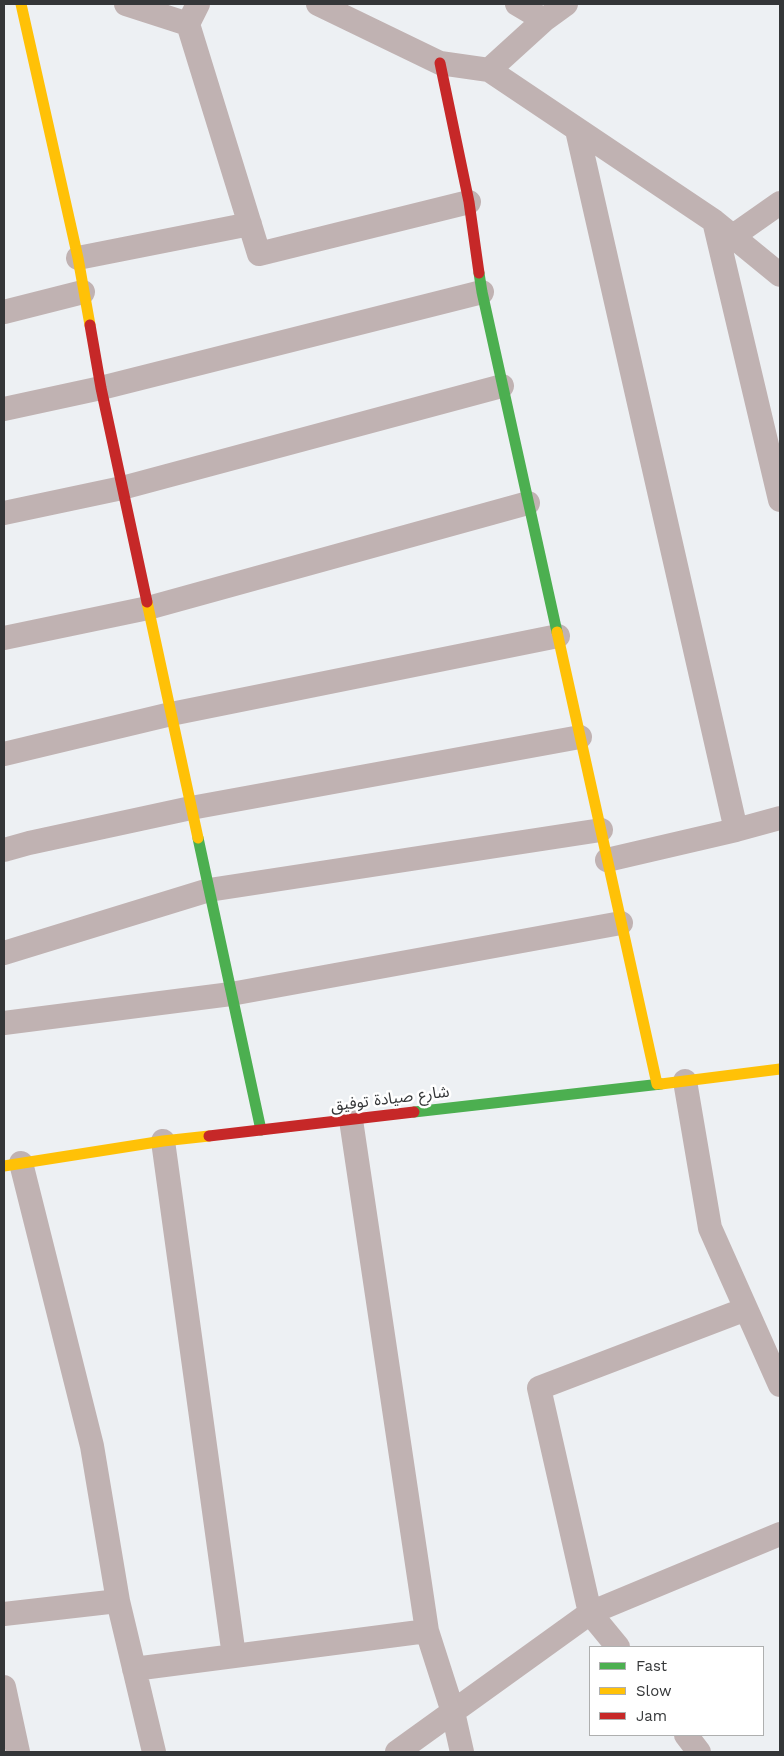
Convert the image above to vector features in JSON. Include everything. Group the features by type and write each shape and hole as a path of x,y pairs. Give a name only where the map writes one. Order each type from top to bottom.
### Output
{"street":[{"path":"21,4 78,258 101,388 261,1130"},
{"path":"126,4 193,14 259,254 470,202"},
{"path":"318,4 440,63 489,70 714,221 780,275"},
{"path":"517,4 544,20"},
{"path":"489,70 544,20 566,4"},
{"path":"440,63 470,202 482,292 657,1084"},
{"path":"577,130 736,830"},
{"path":"733,236 780,203"},
{"path":"714,221 777,470 780,500"},
{"path":"78,258 250,224"},
{"path":"4,312 83,292"},
{"path":"4,409 101,388 482,292"},
{"path":"4,513 122,488 502,386"},
{"path":"4,638 148,608 528,503"},
{"path":"4,754 171,714 558,636"},
{"path":"4,850 28,843 191,808 580,737"},
{"path":"607,860 780,818"},
{"path":"4,953 209,890 600,830"},
{"path":"4,1023 231,994 621,923"},
{"name":"شارع صيادة توفيق","path":"13,1165 163,1141 780,1069"},
{"path":"685,1081 710,1228 780,1385"},
{"path":"351,1120 427,1630 453,1712 462,1752"},
{"path":"163,1141 234,1656"},
{"path":"13,1165 92,1446 118,1601 154,1752"},
{"path":"617,1646 590,1613 540,1388 746,1309"},
{"path":"396,1752 590,1613 780,1534"},
{"path":"4,1614 118,1601"},
{"path":"134,1670 427,1630"},
{"path":"4,1687 18,1752"},
{"path":"687,1736 699,1752"}],"traffic: fast":[{"path":"479,273 557,632"},
{"path":"198,838 261,1130"},
{"path":"414,1112 661,1084"}],"traffic: slow":[{"path":"21,4 78,258 90,325"},
{"path":"147,602 198,838"},
{"path":"557,632 657,1084"},
{"path":"661,1084 780,1069"},
{"path":"4,1166 163,1141 209,1136"}],"traffic: jam":[{"path":"440,63 469,202 479,273"},
{"path":"90,325 101,388 147,602"},
{"path":"209,1136 414,1112"}]}
